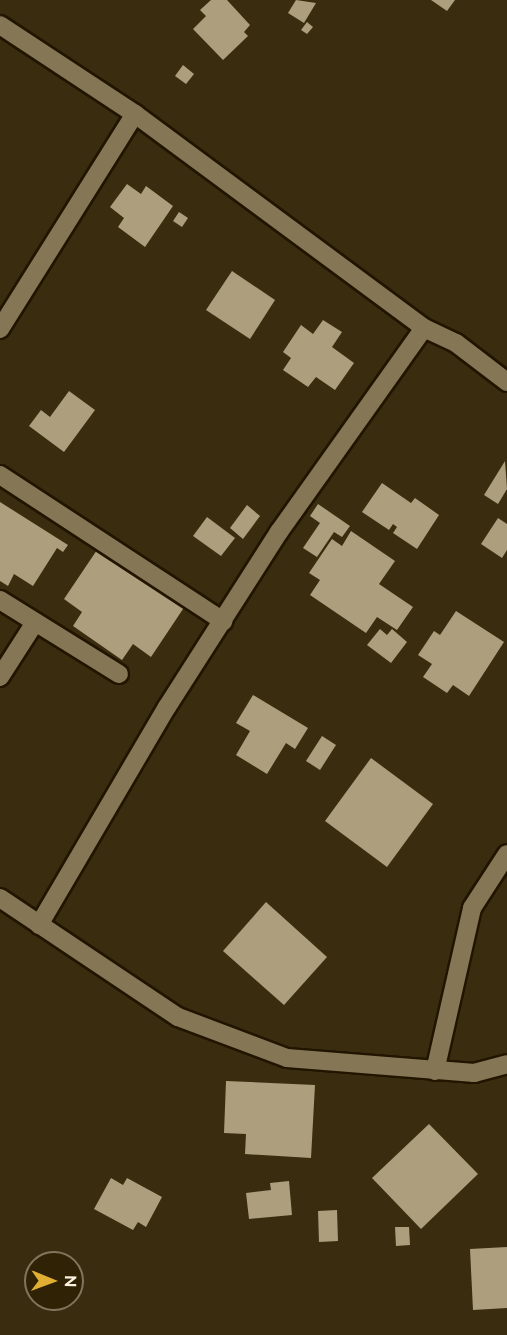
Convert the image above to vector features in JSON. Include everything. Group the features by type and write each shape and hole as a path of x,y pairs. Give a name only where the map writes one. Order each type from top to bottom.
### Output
{"street":[{"path":"0,25 135,114 424,328 456,343 507,382"},
{"path":"0,329 135,114"},
{"path":"39,925 222,621 279,532 424,328"},
{"path":"0,475 222,621"},
{"path":"0,600 33,624 119,674"},
{"path":"0,677 33,624"},
{"path":"435,1071 472,908 507,854"},
{"path":"0,898 178,1017 287,1058 474,1073 507,1064"}],"building":[{"path":"211,0 227,0 250,25 244,32 248,36 223,60 193,29 206,16 200,10"},
{"path":"296,0 316,3 304,23 288,13"},
{"path":"431,0 455,0 447,11"},
{"path":"307,22 313,27 307,34 301,30"},
{"path":"183,65 194,74 186,84 175,76"},
{"path":"127,184 141,194 146,186 173,206 145,247 118,227 124,218 110,207"},
{"path":"179,212 188,218 182,227 173,221"},
{"path":"232,271 275,300 250,339 206,310"},
{"path":"323,320 342,332 332,347 354,363 335,390 316,377 308,387 283,370 291,358 283,352 301,325 313,334"},
{"path":"69,391 95,410 64,452 29,426 41,410 50,417"},
{"path":"505,461 507,489 498,504 484,495"},
{"path":"382,483 411,503 415,498 439,515 417,549 393,533 397,527 393,524 389,530 362,512"},
{"path":"0,502 68,545 63,552 57,548 33,586 14,574 8,586 0,581"},
{"path":"318,504 350,526 342,537 334,532 317,557 303,548 320,523 310,516"},
{"path":"247,505 260,516 243,539 230,528"},
{"path":"207,517 235,538 221,556 193,536"},
{"path":"498,518 507,524 507,550 502,558 481,544"},
{"path":"351,531 395,561 379,584 413,607 397,630 377,617 366,633 310,595 320,580 309,573 332,539 342,546"},
{"path":"99,547 185,606 151,657 133,644 122,660 73,626 82,612 64,599"},
{"path":"456,611 504,642 469,696 453,685 447,693 423,677 432,664 418,655 434,631 440,635"},
{"path":"380,629 387,635 392,629 407,642 391,663 367,645"},
{"path":"253,695 308,728 295,749 286,743 267,774 236,755 250,731 236,723"},
{"path":"322,736 336,745 320,770 306,761"},
{"path":"371,758 433,804 387,867 325,821"},
{"path":"266,902 327,957 284,1005 223,951"},
{"path":"226,1081 315,1085 311,1158 245,1154 246,1134 224,1133"},
{"path":"429,1124 478,1174 421,1229 372,1178"},
{"path":"111,1178 123,1185 127,1178 162,1197 146,1227 138,1222 133,1230 94,1209"},
{"path":"289,1181 292,1215 249,1219 246,1193 271,1190 270,1183"},
{"path":"337,1210 338,1241 319,1242 318,1211"},
{"path":"395,1227 409,1227 410,1245 396,1246"},
{"path":"507,1247 507,1308 473,1310 470,1249"}]}
